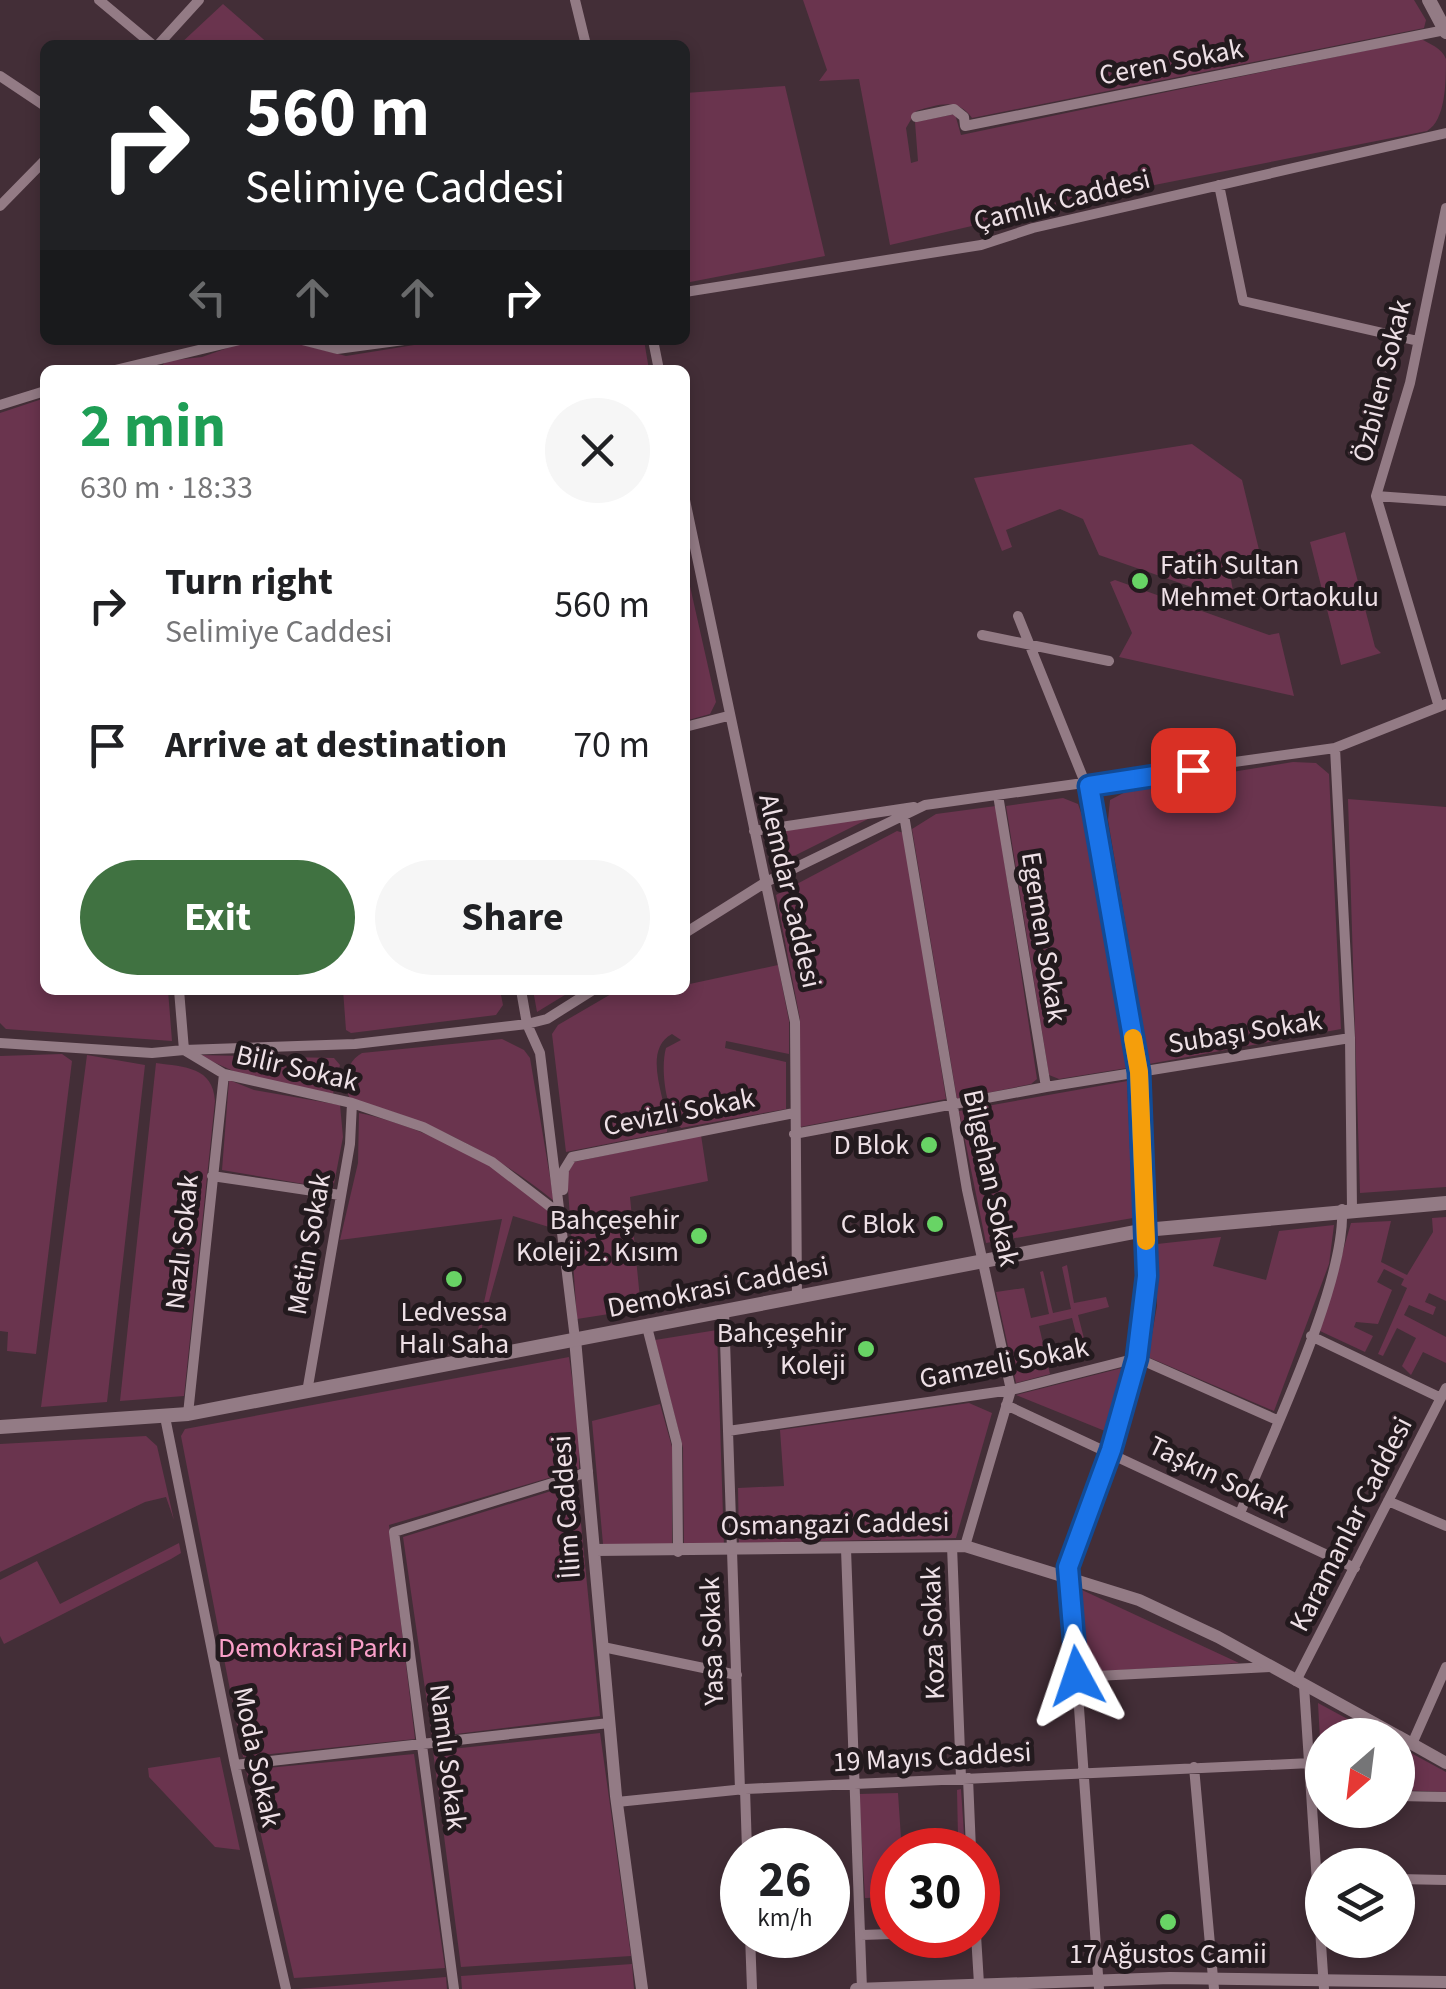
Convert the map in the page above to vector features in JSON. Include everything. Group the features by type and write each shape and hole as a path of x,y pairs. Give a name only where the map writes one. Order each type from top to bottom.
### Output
{"main road":[{"path":"1429,0 1445,31"},
{"name":"Demokrasi Caddesi","path":"0,1427 188,1414 1145,1230 1446,1202"}],"street":[{"path":"99,0 150,40"},
{"path":"161,40 198,0"},
{"path":"575,0 585,40"},
{"name":"Ceren Sokak","path":"916,117 954,109 964,117 966,126 1445,31"},
{"path":"0,76 40,103"},
{"name":"Çamlık Caddesi","path":"690,291 981,245 1219,184 1446,134"},
{"path":"0,206 40,165"},
{"path":"1219,184 1243,300 1418,341"},
{"name":"Özbilen Sokak","path":"1442,705 1376,496 1410,384 1446,208"},
{"path":"136,365 219,345"},
{"path":"326,345 349,350 376,345"},
{"path":"0,404 40,393"},
{"path":"1376,496 1446,501"},
{"name":"Alemdar Caddesi","path":"690,525 795,1022 796,1298"},
{"path":"1018,616 1089,786 1139,1072 1146,1302 1137,1358 1111,1450 1073,1547 1068,1575 1098,1984"},
{"path":"982,634 1109,662"},
{"path":"754,831 1335,748 1442,705"},
{"path":"690,726 728,716"},
{"path":"1241,1511 1311,1336 1336,1260 1347,1209 1350,1038 1335,748"},
{"name":"Egemen Sokak","path":"998,794 1046,1087"},
{"path":"690,930 766,882 924,806"},
{"name":"Bilgehan Sokak","path":"904,815 952,1104 1011,1390"},
{"path":"179,995 184,1050"},
{"name":"İlim Caddesi","path":"522,995 540,1053 561,1215 616,1802 642,1989"},
{"path":"0,1043 152,1053 355,1044 528,1024 548,1018 585,995"},
{"name":"Subaşı Sokak","path":"794,1134 1046,1087 1350,1038"},
{"name":"Bilir Sokak","path":"184,1050 224,1074 406,1119 469,1149 516,1178 561,1215"},
{"name":"Nazlı Sokak","path":"188,1414 224,1074"},
{"name":"Metin Sokak","path":"307,1392 352,1104"},
{"name":"Cevizli Sokak","path":"561,1215 564,1170 572,1157 794,1113"},
{"path":"212,1176 340,1195"},
{"name":"Yasa Sokak","path":"724,1311 745,1828"},
{"path":"646,1327 676,1444 678,1552"},
{"path":"1311,1336 1443,1393"},
{"path":"1137,1358 1278,1420"},
{"name":"Gamzeli Sokak","path":"728,1431 1011,1390 1137,1358"},
{"path":"958,1546 1011,1390"},
{"name":"Karamanlar Caddesi","path":"1300,1683 1443,1393"},
{"name":"Taşkın Sokak","path":"1006,1405 1111,1450 1355,1568"},
{"name":"Moda Sokak","path":"165,1417 235,1765 286,1989"},
{"name":"Namlı Sokak","path":"454,1989 394,1532 588,1472"},
{"path":"1388,1501 1446,1526"},
{"name":"Osmangazi Caddesi","path":"594,1550 958,1546 1068,1575 1189,1622 1363,1718"},
{"name":"Koza Sokak","path":"958,1546 969,1828"},
{"path":"846,1549 860,1989 1435,1983"},
{"path":"603,1647 737,1675"},
{"path":"1077,1676 1271,1667"},
{"path":"1415,1737 1446,1667"},
{"path":"1300,1683 1305,1719"},
{"path":"235,1765 609,1723"},
{"name":"Osmangazi Caddesi","path":"1415,1746 1446,1763"},
{"name":"19 Mayıs Caddesi","path":"616,1802 742,1789 1305,1763"},
{"path":"1194,1768 1213,1983"},
{"path":"1415,1797 1446,1798"},
{"path":"1415,1879 1446,1880"},
{"path":"860,1935 870,1935"},
{"path":"751,1958 752,1989"},
{"path":"973,1986 975,1958"},
{"path":"1323,1958 1324,1984"}],"green space":[{"path":"803,0 1414,0 1426,20 1424,28 972,118 953,105 916,111 906,128 911,163 918,161 915,122 955,114 961,135 1421,39 1439,49 1446,59 1444,99 1438,118 1427,131 1109,194 890,245 859,79 819,81 827,70"},
{"path":"223,4 264,40 184,40"},
{"path":"785,86 825,256 690,282 690,93"},
{"path":"236,345 304,345 346,356 414,345 645,345 648,365 163,365 166,361 202,357"},
{"path":"40,400 40,995 168,995 172,1041 6,1029 0,1023 0,413"},
{"path":"1192,444 1242,480 1261,558 1228,563 1235,602 1099,555 1083,519 1060,509 1006,530 1012,547 1002,551 974,478"},
{"path":"1345,532 1375,647 1381,653 1341,665 1310,542"},
{"path":"1115,580 1269,635 1279,633 1294,696 1119,657 1132,633 1110,582"},
{"path":"690,586 716,702 710,714 690,720"},
{"path":"1293,762 1316,763 1329,774 1341,1029 1149,1064 1108,820 1110,800 1133,788"},
{"path":"1063,798 1078,804 1086,827 1127,1068 1059,1079 1049,1075 1006,806"},
{"path":"1348,799 1446,807 1446,1187 1360,1193"},
{"path":"996,806 1037,1079 1031,1084 957,1099 912,829 936,814"},
{"path":"872,817 772,867 765,834"},
{"path":"897,831 904,833 946,1099 800,1127 800,1019 776,895"},
{"path":"778,965 789,1021 789,1054 726,1041 725,1048 786,1062 786,1109 681,1128 671,1112 664,1078 666,1048 681,1040 672,1034 662,1042 657,1066 667,1132 566,1152 552,1034 558,1025 609,995 690,995 690,984"},
{"path":"343,995 501,995 503,1005 496,1015 351,1033 346,1030"},
{"path":"534,995 565,995 537,1012"},
{"path":"502,1039 524,1050 530,1058 554,1201 482,1152 405,1116 350,1099 348,1093 349,1067 362,1053"},
{"path":"62,1054 72,1061 36,1354 7,1351 8,1332 0,1331 0,1056"},
{"path":"87,1055 145,1065 107,1402 41,1407"},
{"path":"198,1055 334,1058 340,1065 333,1094 242,1075"},
{"path":"156,1063 203,1075 215,1101 184,1396 120,1401"},
{"path":"229,1080 254,1090 340,1105 343,1137 333,1189 222,1170"},
{"path":"1127,1081 1133,1218 986,1243 959,1111"},
{"path":"359,1113 408,1127 464,1151 517,1182 554,1216 548,1219 549,1227 513,1216 482,1326 482,1331 503,1339 475,1344 502,1219 340,1240 358,1163"},
{"path":"701,1135 708,1181 630,1197 641,1309 577,1319 567,1175 574,1162"},
{"path":"1446,1217 1446,1301 1429,1293 1425,1302 1436,1307 1433,1315 1409,1305 1404,1315 1446,1337 1446,1363 1423,1352 1411,1375 1402,1366 1416,1338 1397,1328 1383,1356 1378,1354 1407,1288 1401,1285 1404,1279 1384,1269 1377,1282 1392,1290 1378,1324 1356,1322 1354,1327 1373,1336 1365,1352 1320,1331 1351,1223 1391,1221 1381,1262 1407,1275 1433,1232 1432,1218"},
{"path":"1334,1225 1329,1264 1274,1411 1148,1357 1157,1306 1157,1244 1221,1237 1213,1266 1266,1280 1279,1231"},
{"path":"1067,1265 1074,1303 1106,1297 1109,1307 1078,1315 1089,1358 1083,1361 1072,1318 1039,1326 1050,1374 1016,1383 996,1292 1024,1288 1031,1318 1049,1314 1040,1272 1043,1271 1053,1313 1071,1309 1062,1267"},
{"path":"717,1330 724,1546 684,1546 683,1448 655,1340"},
{"name":"Demokrasi Parkı","path":"569,1357 579,1427 579,1469 389,1525 415,1739 243,1757 181,1436 185,1429"},
{"path":"1122,1368 1105,1431 1016,1395"},
{"path":"969,1403 992,1413 956,1538 739,1543 738,1488 784,1486 780,1430"},
{"path":"660,1404 672,1447 672,1546 603,1544 592,1421"},
{"path":"146,1436 157,1446 174,1520 166,1497 145,1502 0,1572 0,1444"},
{"path":"577,1483 600,1716 432,1737 403,1537"},
{"path":"179,1543 181,1553 171,1559 4,1644 0,1636 0,1580 37,1561 60,1604"},
{"path":"1082,1590 1239,1663 1086,1672"},
{"path":"1318,1703 1346,1718 1319,1718"},
{"path":"600,1733 631,1956 461,1967 433,1751"},
{"path":"414,1754 445,1968 294,1978 246,1770"},
{"path":"1415,1755 1446,1772 1446,1792 1415,1791"},
{"path":"220,1757 240,1850 215,1847 149,1777 148,1768"},
{"path":"961,1789 964,1828 958,1828 957,1790"},
{"path":"898,1793 900,1828 870,1828 870,1898 865,1898 859,1794"},
{"path":"632,1964 634,1989 462,1989 461,1976"},
{"path":"446,1977 447,1989 298,1989"}],"slow traffic":[{"path":"1133,1038 1139,1072 1146,1241"}],"place":[{"name":"Fatih Sultan Mehmet Ortaokulu","path":"1140,581"},
{"name":"D Blok","path":"929,1145"},
{"name":"C Blok","path":"935,1224"},
{"name":"Bahçeşehir Koleji 2. Kısım","path":"699,1236"},
{"name":"Ledvessa Halı Saha","path":"454,1279"},
{"name":"Bahçeşehir Koleji","path":"866,1349"},
{"name":"17 Ağustos Camii","path":"1168,1922"}],"route":[{"path":"1077,1676 1068,1567 1111,1450 1137,1358 1147,1276 1139,1072 1089,786 1193,770"}]}
